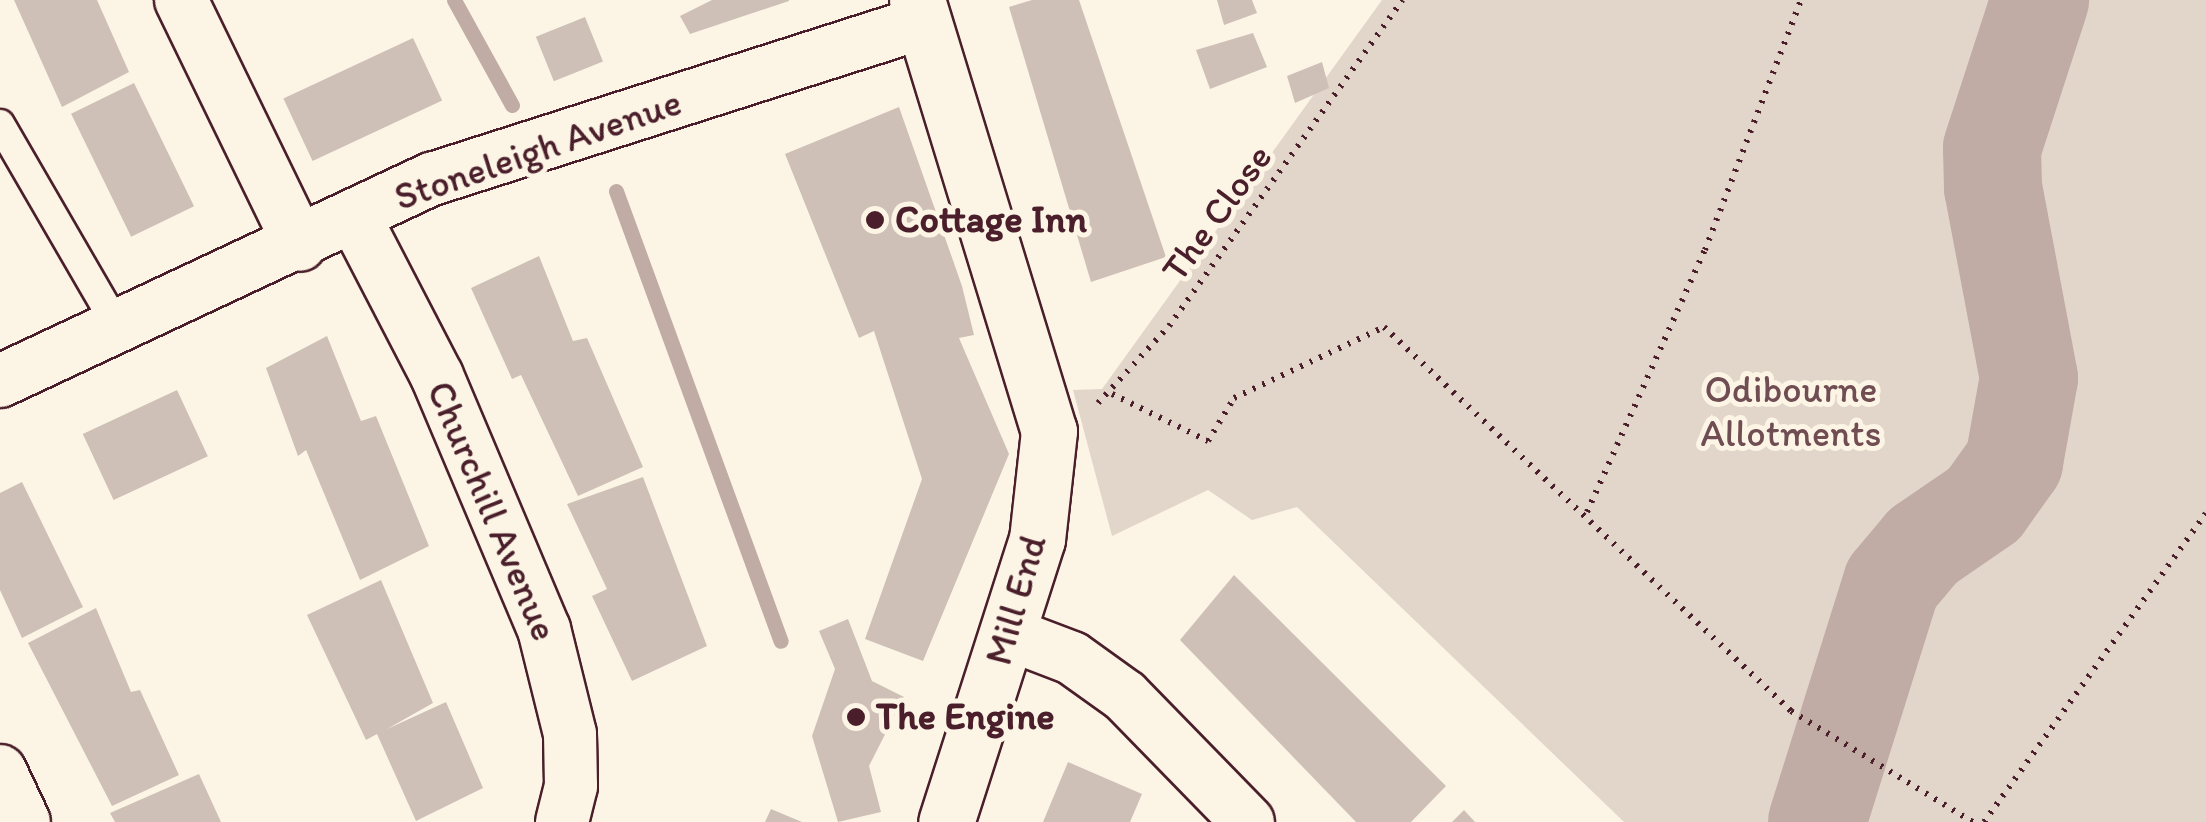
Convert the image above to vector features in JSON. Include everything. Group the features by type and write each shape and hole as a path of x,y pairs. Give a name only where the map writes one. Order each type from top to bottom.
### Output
{"street":[{"path":"181,0 300,245"},
{"path":"921,11 1050,431"},
{"name":"Stoneleigh Avenue","path":"0,381 300,245 432,180 921,11"},
{"name":"Churchill Avenue","path":"354,216 436,376 544,629 570,734 571,786 562,822"},
{"name":"Mill End","path":"946,822 1037,539 1050,431"},
{"path":"1009,634 1072,658 1110,685 1248,822"},
{"path":"0,771 24,822"}],"lane":[{"path":"0,124 119,329"}],"path":[{"name":"The Close","path":"1050,431 1112,394 1241,228 1402,0"},
{"path":"1587,512 1705,250 1800,0"},
{"path":"1112,394 1208,441 1234,398 1384,326 1587,512 1791,711 1973,822"},
{"path":"1984,822 2206,513"}],"green space":[{"name":"Odibourne Allotments","path":"1382,0 2206,0 2206,822 1624,822 1297,507 1252,520 1208,490 1112,536 1073,390 1102,389"}],"building":[{"path":"14,0 97,0 129,72 62,107"},
{"path":"712,0 789,1 690,34 680,16"},
{"path":"1032,0 1079,0 1166,257 1091,282 1009,7"},
{"path":"1217,0 1252,0 1257,13 1224,25"},
{"path":"585,17 603,62 554,81 536,37"},
{"path":"1253,33 1267,67 1210,89 1196,50"},
{"path":"413,38 442,101 313,161 283,98"},
{"path":"1322,62 1329,88 1295,103 1287,76"},
{"path":"134,83 194,206 131,237 71,114"},
{"path":"899,107 962,286 974,335 959,338 1009,454 923,661 865,639 922,479 874,331 859,338 785,154"},
{"path":"539,256 573,341 587,338 643,467 578,496 521,375 512,379 471,288"},
{"path":"327,336 361,421 376,416 429,546 360,580 306,450 298,456 266,368"},
{"path":"177,390 208,456 114,500 83,434"},
{"path":"643,477 707,646 632,681 592,596 607,589 567,504"},
{"path":"22,482 83,607 22,638 0,590 0,493"},
{"path":"1234,575 1446,786 1411,822 1356,822 1180,640"},
{"path":"381,580 433,703 387,729 446,702 483,788 416,821 377,734 366,740 307,615"},
{"path":"96,608 131,692 140,690 179,775 112,806 28,643"},
{"name":"The Engine","path":"848,619 872,681 904,697 869,766 881,812 838,822 812,736 835,669 819,631"},
{"path":"1068,762 1142,794 1130,822 1043,822"},
{"path":"199,774 221,822 115,822 110,813"},
{"path":"771,809 802,822 765,822"},
{"path":"1464,810 1475,822 1452,822"}],"waterway":[{"path":"454,0 512,105"},
{"path":"1817,822 1892,583 1923,546 1984,504 2014,462 2029,378 1993,188 1992,148 2040,0"},
{"path":"616,191 781,641"}],"place":[{"name":"Cottage Inn","path":"875,220"},
{"name":"The Engine","path":"856,717"}]}
